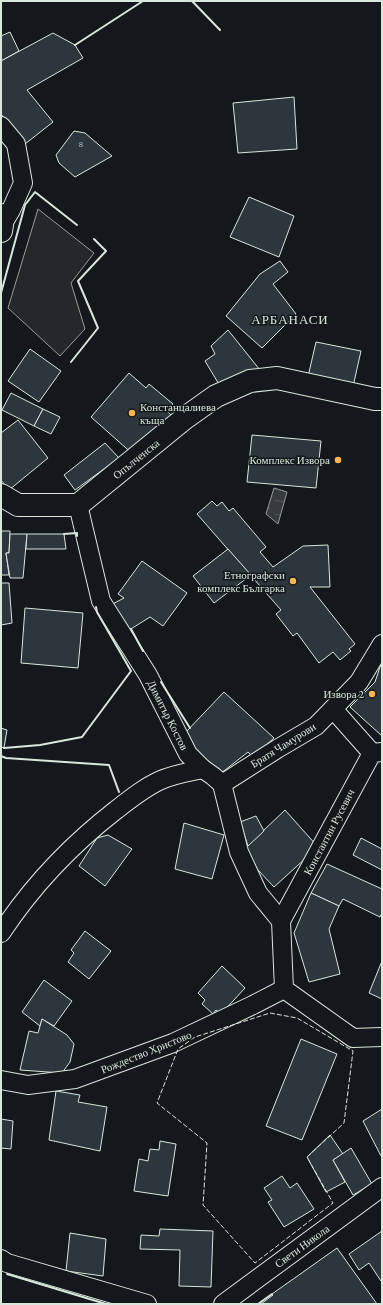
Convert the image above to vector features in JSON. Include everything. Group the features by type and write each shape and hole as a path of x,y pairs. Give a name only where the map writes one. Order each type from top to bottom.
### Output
{"street":[{"path":"1,126 16,144 23,183 11,210 1,224"},
{"name":"Опълченска","path":"78,505 185,418 216,396 250,381 277,378 382,399"},
{"path":"7,503 78,505"},
{"name":"Димитър Костов","path":"78,505 101,601 148,675 188,754 203,769 222,784"},
{"name":"Братя Чамурови","path":"222,784 316,726 359,682 382,644"},
{"path":"333,709 377,752"},
{"name":"Константин Русевич","path":"282,921 377,752"},
{"path":"1,933 12,916 46,874 98,824 135,795 161,780 182,773 203,769"},
{"path":"222,784 239,852 258,892 282,921 284,989 353,1038 382,1037"},
{"name":"Рождество Христово","path":"1,1080 28,1085 75,1079 173,1043 284,989"},
{"name":"Свети Никола","path":"223,1304 382,1187"},
{"path":"1,1259 7,1263 147,1304"}],"shaded area":[{"path":"38,209 94,253 71,283 85,329 60,356 8,308"}],"water":[{"path":"274,488 287,492 278,524 266,514"}],"building":[{"path":"10,32 19,51 1,61 1,36"},
{"path":"53,33 75,45 83,58 27,90 53,122 25,144 1,114 1,61"},
{"path":"294,97 297,149 238,153 233,103"},
{"path":"74,131 85,133 112,156 75,177 59,163 56,155"},
{"path":"249,197 294,216 279,257 230,237"},
{"path":"280,261 288,272 273,284 296,314 262,348 226,316 260,274"},
{"path":"228,330 260,370 220,386 205,361 215,354 211,346"},
{"path":"316,342 361,351 352,391 307,381"},
{"path":"30,349 61,371 39,402 8,381"},
{"name":"Констанцалиева къща","path":"129,373 146,388 149,384 173,404 167,411 171,415 135,456 91,417"},
{"path":"11,393 43,409 34,426 2,410"},
{"path":"43,409 60,417 51,434 34,426"},
{"path":"18,420 48,458 9,490 1,480 1,433"},
{"path":"252,435 321,441 316,488 247,482"},
{"path":"105,443 119,458 75,490 64,475"},
{"name":"Етнографски комплекс Българка","path":"212,501 217,506 222,502 229,511 233,508 266,547 260,552 273,567 303,546 328,545 330,587 310,587 355,644 349,649 351,651 340,660 333,652 319,663 297,633 293,636 276,614 281,610 197,514"},
{"path":"1,531 10,531 9,553 6,553 9,575 1,575"},
{"path":"10,534 27,534 23,578 10,578 6,553 9,553"},
{"path":"27,534 64,534 66,549 26,549"},
{"path":"228,549 251,575 214,603 193,576"},
{"path":"142,561 187,593 163,626 150,617 123,634 107,607 124,598 118,594"},
{"path":"1,583 9,583 12,623 1,625"},
{"path":"25,608 83,613 78,668 21,663"},
{"name":"Извора 2","path":"382,661 382,736 350,707 375,682"},
{"path":"224,692 274,738 253,757 248,752 220,774 193,750 184,734"},
{"path":"1,728 7,730 4,748 1,747"},
{"path":"285,810 318,847 274,887 241,852"},
{"path":"256,816 264,831 248,846 240,822"},
{"path":"184,823 224,835 212,879 175,869"},
{"path":"108,835 132,849 105,886 79,866 97,838"},
{"path":"361,838 382,849 382,870 353,855"},
{"path":"327,864 382,889 382,913 380,917 343,899 339,906 311,893"},
{"path":"311,893 339,906 329,929 340,974 309,982 294,933"},
{"path":"85,931 111,951 89,979 68,962 74,953 71,950"},
{"path":"382,961 382,999 369,993"},
{"path":"222,966 245,988 221,1014 216,1010 213,1014 202,1004 205,1000 198,993"},
{"path":"44,980 72,1001 54,1026 42,1019 40,1026 22,1012"},
{"path":"42,1019 67,1035 74,1044 70,1062 62,1073 20,1070 29,1031 38,1033"},
{"path":"301,1039 337,1054 302,1140 266,1126"},
{"path":"56,1091 80,1095 78,1102 107,1107 100,1151 49,1140"},
{"path":"382,1109 382,1156 381,1156 363,1121"},
{"path":"1,1119 13,1121 11,1149 1,1148"},
{"path":"330,1135 343,1154 333,1160 345,1182 326,1192 307,1157"},
{"path":"160,1141 176,1144 168,1196 134,1191 139,1159 148,1161 150,1149 159,1150"},
{"path":"351,1148 372,1184 353,1195 333,1160"},
{"path":"282,1176 290,1188 297,1183 314,1209 284,1227 268,1202 272,1200 264,1188"},
{"path":"160,1229 213,1231 211,1287 179,1286 180,1250 140,1249 141,1235 159,1236"},
{"path":"382,1231 381,1281 369,1263 359,1270 349,1254"},
{"path":"70,1233 106,1239 103,1276 66,1271"},
{"path":"337,1248 377,1304 261,1304 273,1295 272,1294"}],"fence":[{"path":"270,1013 297,1018 353,1051 344,1123 307,1157 333,1203 255,1263 203,1205 207,1143 157,1103 178,1049 195,1037 270,1013"}],"wall":[{"path":"75,45 143,1"},
{"path":"192,1 220,30"},
{"path":"1,293 25,205 35,192 77,225"},
{"path":"71,362 98,328 78,281 106,251 94,239"},
{"path":"64,534 77,533 77,536"},
{"path":"4,748 40,745 82,737 131,671 97,612 96,607"},
{"path":"131,629 143,651"},
{"path":"161,682 190,728"},
{"path":"1,756 6,758 109,765 119,792"},
{"path":"7,1274 106,1304"},
{"path":"258,1304 272,1294"}],"place":[{"name":"Констанцалиева къща","path":"132,413"},
{"name":"Комплекс Извора","path":"338,460"},
{"name":"Етнографски комплекс Българка","path":"293,581"},
{"name":"Извора 2","path":"372,694"}],"district":[{"name":"АРБАНАСИ","path":"290,319"}]}
